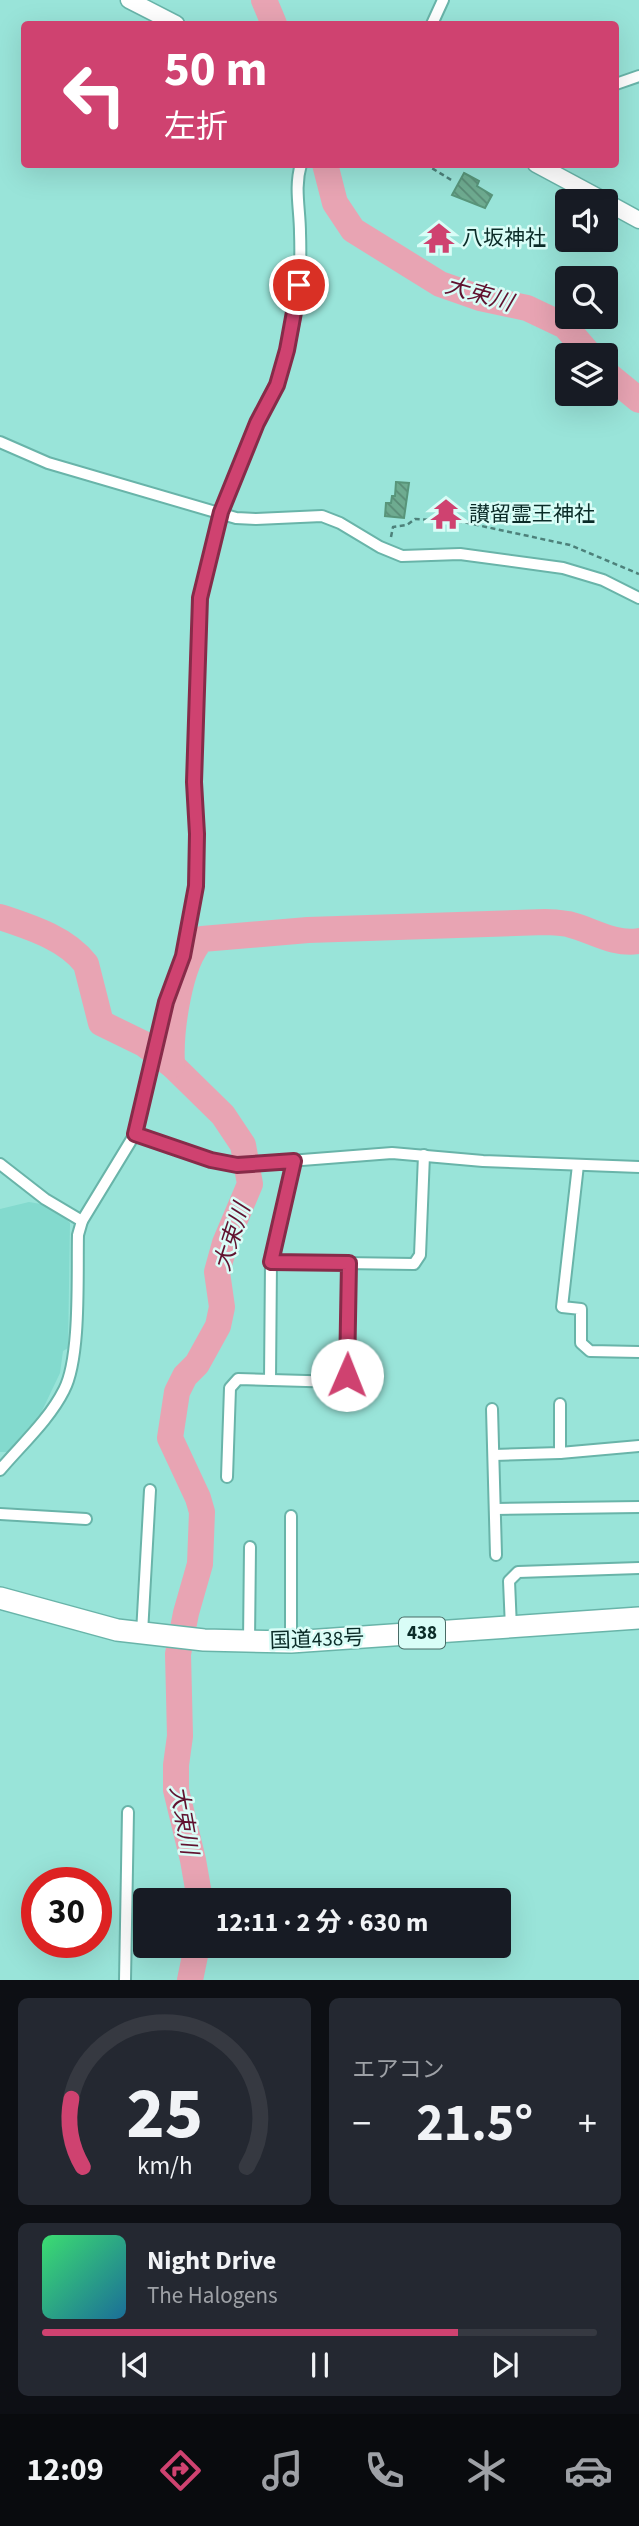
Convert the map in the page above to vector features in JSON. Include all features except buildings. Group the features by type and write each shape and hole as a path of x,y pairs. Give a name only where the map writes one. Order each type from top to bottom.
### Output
{"highway":[{"name":"国道438号","path":"0,1598 117,1630 204,1640 291,1642 639,1618"}],"street":[{"path":"129,0 170,21"},
{"path":"433,21 443,0"},
{"path":"619,83 639,76"},
{"path":"0,1470 64,1390 72,1357 78,1235 82,1221 135,1134 166,1002 183,956 196,886 194,782 200,598 221,512 257,423 277,385 287,350 299,285 300,233 296,182 300,168"},
{"path":"543,168 583,189"},
{"path":"618,208 639,220"},
{"path":"0,442 48,463 236,518 322,516 402,556 460,554 563,568 603,580 639,598"},
{"path":"135,1134 211,1160 237,1165 392,1153 484,1161 639,1167"},
{"path":"271,1262 414,1264 420,1255 424,1155"},
{"path":"270,1380 271,1262 294,1161"},
{"path":"0,1164 45,1199 82,1221"},
{"path":"578,1165 562,1307 581,1309 581,1343 590,1351 639,1352"},
{"path":"227,1477 230,1388 238,1380 341,1382 347,1375 349,1263"},
{"path":"560,1404 560,1453"},
{"path":"492,1409 496,1555"},
{"path":"494,1455 639,1446"},
{"path":"150,1490 150,1634"},
{"path":"495,1509 639,1507"},
{"path":"0,1514 86,1519"},
{"path":"291,1516 291,1642"},
{"path":"248,1641 250,1547"},
{"path":"511,1628 509,1581 518,1572 639,1568"},
{"path":"125,1980 128,1812"}],"path":[{"path":"432,168 453,181"},
{"path":"391,540 393,527 407,525 415,519 463,522 570,545 639,574"}],"shaded area":[{"path":"29,1202 41,1204 70,1223 68,1348 63,1351 60,1373 40,1415 7,1452 0,1452 0,1209"}],"waterway":[{"name":"大束川","path":"264,0 273,21"},
{"name":"大束川","path":"326,168 335,203 353,230 440,284 480,298 527,308 565,326 580,343"},
{"name":"大束川","path":"618,383 639,400"},
{"name":"大束川","path":"0,917 47,934 78,955 86,964 101,1023 144,1044 172,1065 223,1115 243,1145 250,1184 225,1243 217,1272 222,1307 218,1326 197,1364 185,1376 177,1392 170,1438 202,1512 200,1564 178,1654 180,1736 176,1765 176,1790 198,1888"},
{"name":"大束川","path":"172,1065 175,1017 182,981 187,964 202,939 308,930 545,922 568,924 620,941 639,941"},
{"name":"大束川","path":"190,1980 195,1958"}],"place":[{"name":"八坂神社","path":"439,238"},
{"name":"讃留霊王神社","path":"446,514"}],"route":[{"path":"299,285 287,350 277,385 267,400 221,512 200,598 194,782 196,886 183,956 166,1002 135,1134 211,1160 237,1165 294,1161 271,1262 349,1263 347,1375"}]}
